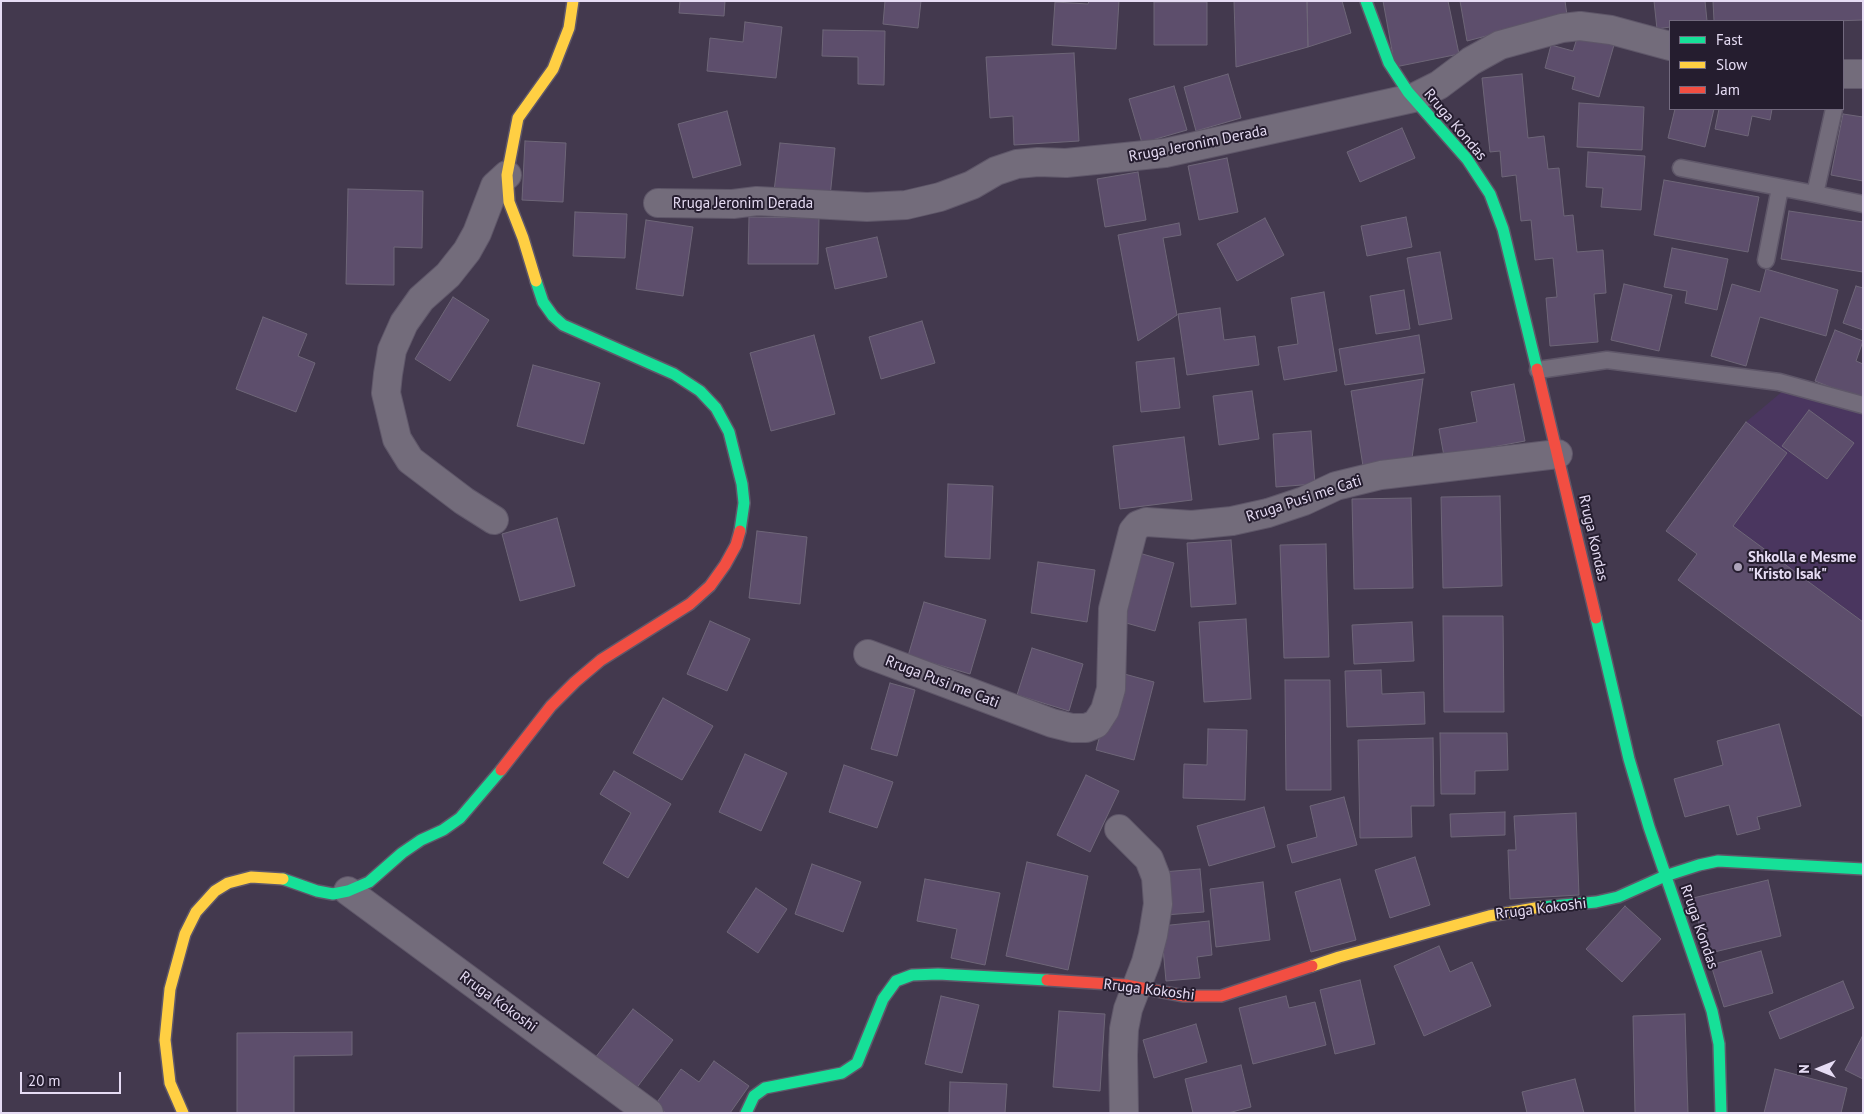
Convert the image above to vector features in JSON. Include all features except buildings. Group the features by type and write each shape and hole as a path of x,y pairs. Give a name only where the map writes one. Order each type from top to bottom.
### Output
{"street":[{"path":"183,1113 170,1083 165,1040 170,989 185,934 196,912 215,891 228,883 251,877 282,879 317,891 333,894 348,891 369,882 402,853 460,818 516,753 551,706 575,682 601,660 690,604 710,586 736,545 742,524 744,503 736,453 729,432 716,408 700,391 674,374 563,325 553,316 543,302 523,238 509,202 507,175 518,118 553,69 569,28 573,1"},
{"name":"Rruga Kondas","path":"1366,1 1389,63 1413,98 1467,159 1490,194 1503,230 1538,370 1629,759 1648,827 1712,1010 1719,1044 1721,1113"},
{"name":"Rruga Jeronim Derada","path":"658,203 733,204 757,201 867,207 906,205 940,197 972,185 996,170 1017,164 1038,162 1066,163 1165,154 1413,98 1439,85 1471,61 1500,44 1562,28 1580,26 1612,30 1669,46"},
{"path":"1844,74 1863,74"},
{"path":"494,520 464,501 410,460 397,439 386,393 392,350 404,323 421,300 457,264 477,233 495,186 507,175"},
{"name":"Rruga Pusi me Cati","path":"868,654 1052,723 1072,728 1086,728 1096,724 1105,710 1111,688 1113,609 1133,531 1138,525 1146,522 1192,524 1232,521 1268,513 1304,501 1336,486 1381,476 1558,454"},
{"path":"1119,829 1149,859 1156,877 1158,904 1146,962 1128,1009 1124,1029 1124,1113"},
{"name":"Rruga Kokoshi","path":"746,1113 754,1096 765,1088 842,1073 857,1063 883,999 896,981 912,975 938,974 1137,987 1184,996 1221,996 1251,988 1339,957 1489,916 1552,905 1596,902 1618,897 1665,876 1699,865 1718,862 1863,869"},
{"name":"Rruga Kokoshi","path":"348,891 649,1113"}],"lane":[{"path":"1815,194 1834,110"},
{"path":"1680,168 1863,204"},
{"path":"1766,260 1780,188"},
{"path":"1538,370 1607,360 1779,382 1863,405"}],"shaded area":[{"path":"1784,390 1863,412 1863,717 1678,580 1697,554 1666,531 1746,422"}],"traffic: fast":[{"path":"1366,1 1389,63 1408,92 1467,159 1490,194 1503,229 1537,369"},
{"path":"536,281 543,302 553,316 563,325 674,374 700,391 716,408 729,432 742,484 744,503 740,531"},
{"path":"1596,618 1629,759 1649,827 1712,1011 1719,1044 1721,1113"},
{"path":"283,879 317,891 333,894 348,891 369,882 402,853 460,818 501,770"},
{"path":"1541,907 1596,902 1618,897 1665,876 1718,861 1863,869"},
{"path":"746,1113 754,1096 765,1088 842,1073 857,1063 883,999 896,981 912,975 938,974 1047,980"}],"traffic: slow":[{"path":"536,281 523,238 509,202 507,175 518,118 553,69 569,28 573,1"},
{"path":"183,1113 170,1083 165,1040 170,989 185,934 196,912 215,891 228,883 251,877 283,879"},
{"path":"1312,966 1489,916 1541,907"}],"traffic: jam":[{"path":"1537,369 1596,618"},
{"path":"501,770 551,706 575,682 601,660 690,604 710,586 736,545 740,531"},
{"path":"1047,980 1126,985 1184,996 1221,996 1312,966"}],"place":[{"name":"Shkolla e Mesme \"Kristo Isak\"","path":"1738,567"}]}
